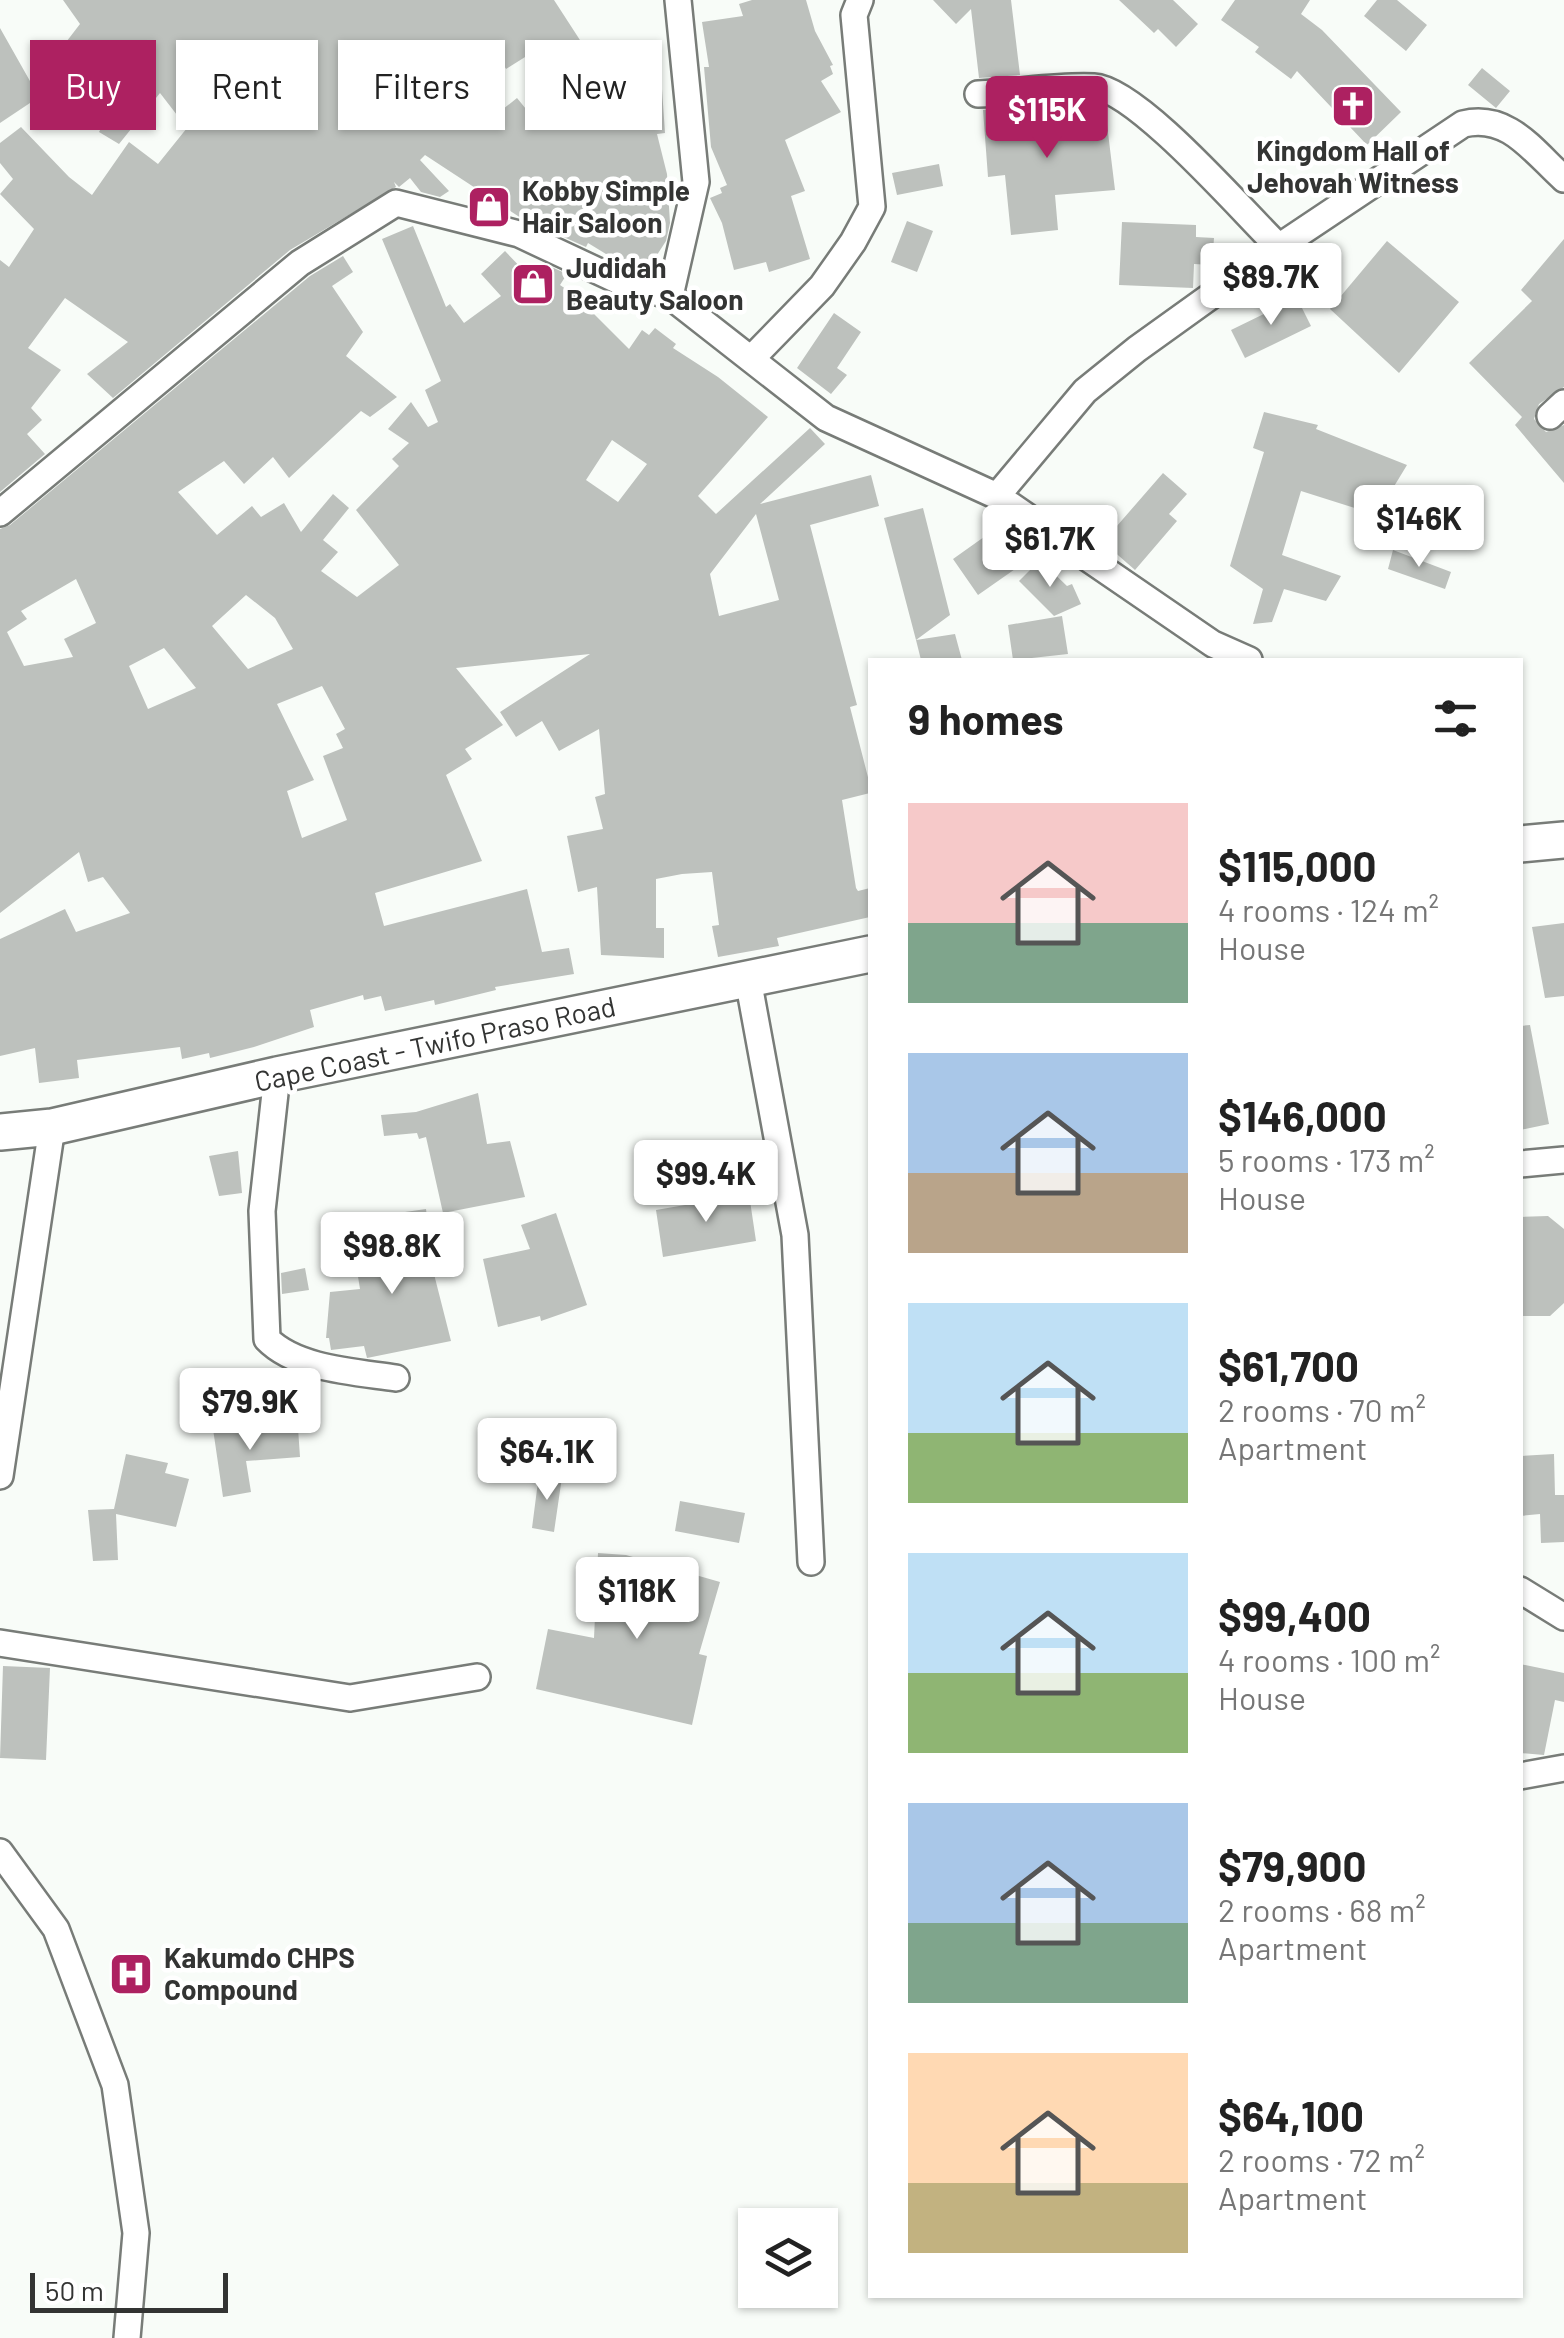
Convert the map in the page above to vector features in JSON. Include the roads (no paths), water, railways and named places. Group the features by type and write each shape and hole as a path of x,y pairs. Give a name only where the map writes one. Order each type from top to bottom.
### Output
{"main road":[{"path":"1523,840 1564,840"},
{"name":"Cape Coast - Twifo Praso Road","path":"0,1132 52,1128 277,1075 868,954"}],"street":[{"path":"670,296 696,182 678,0"},
{"path":"752,358 822,286 872,207 854,15 860,0"},
{"path":"978,94 1096,87 1116,92 1164,129 1279,246"},
{"path":"997,496 1085,391 1279,246 1463,124 1484,119 1502,124 1564,179"},
{"path":"0,513 300,264 396,203 519,234 618,280 670,296 826,418 997,496 1212,644 1244,658"},
{"path":"748,979 795,1235 811,1562"},
{"path":"277,1075 262,1211 267,1339 280,1352 345,1370 396,1378"},
{"path":"0,1476 12,1325 52,1128"},
{"path":"1523,1164 1564,1160"},
{"path":"1523,1592 1564,1617"},
{"path":"0,1644 350,1698 477,1678"},
{"path":"1523,1775 1564,1768"},
{"path":"0,1852 56,1928 115,2085 136,2234 127,2338"}],"place":[{"name":"Kingdom Hall of Jehovah Witness","path":"1353,106"},
{"name":"Kobby Simple Hair Saloon","path":"489,207"},
{"name":"Judidah Beauty Saloon","path":"533,284"},
{"name":"Kakumdo CHPS Compound","path":"131,1974"}]}
